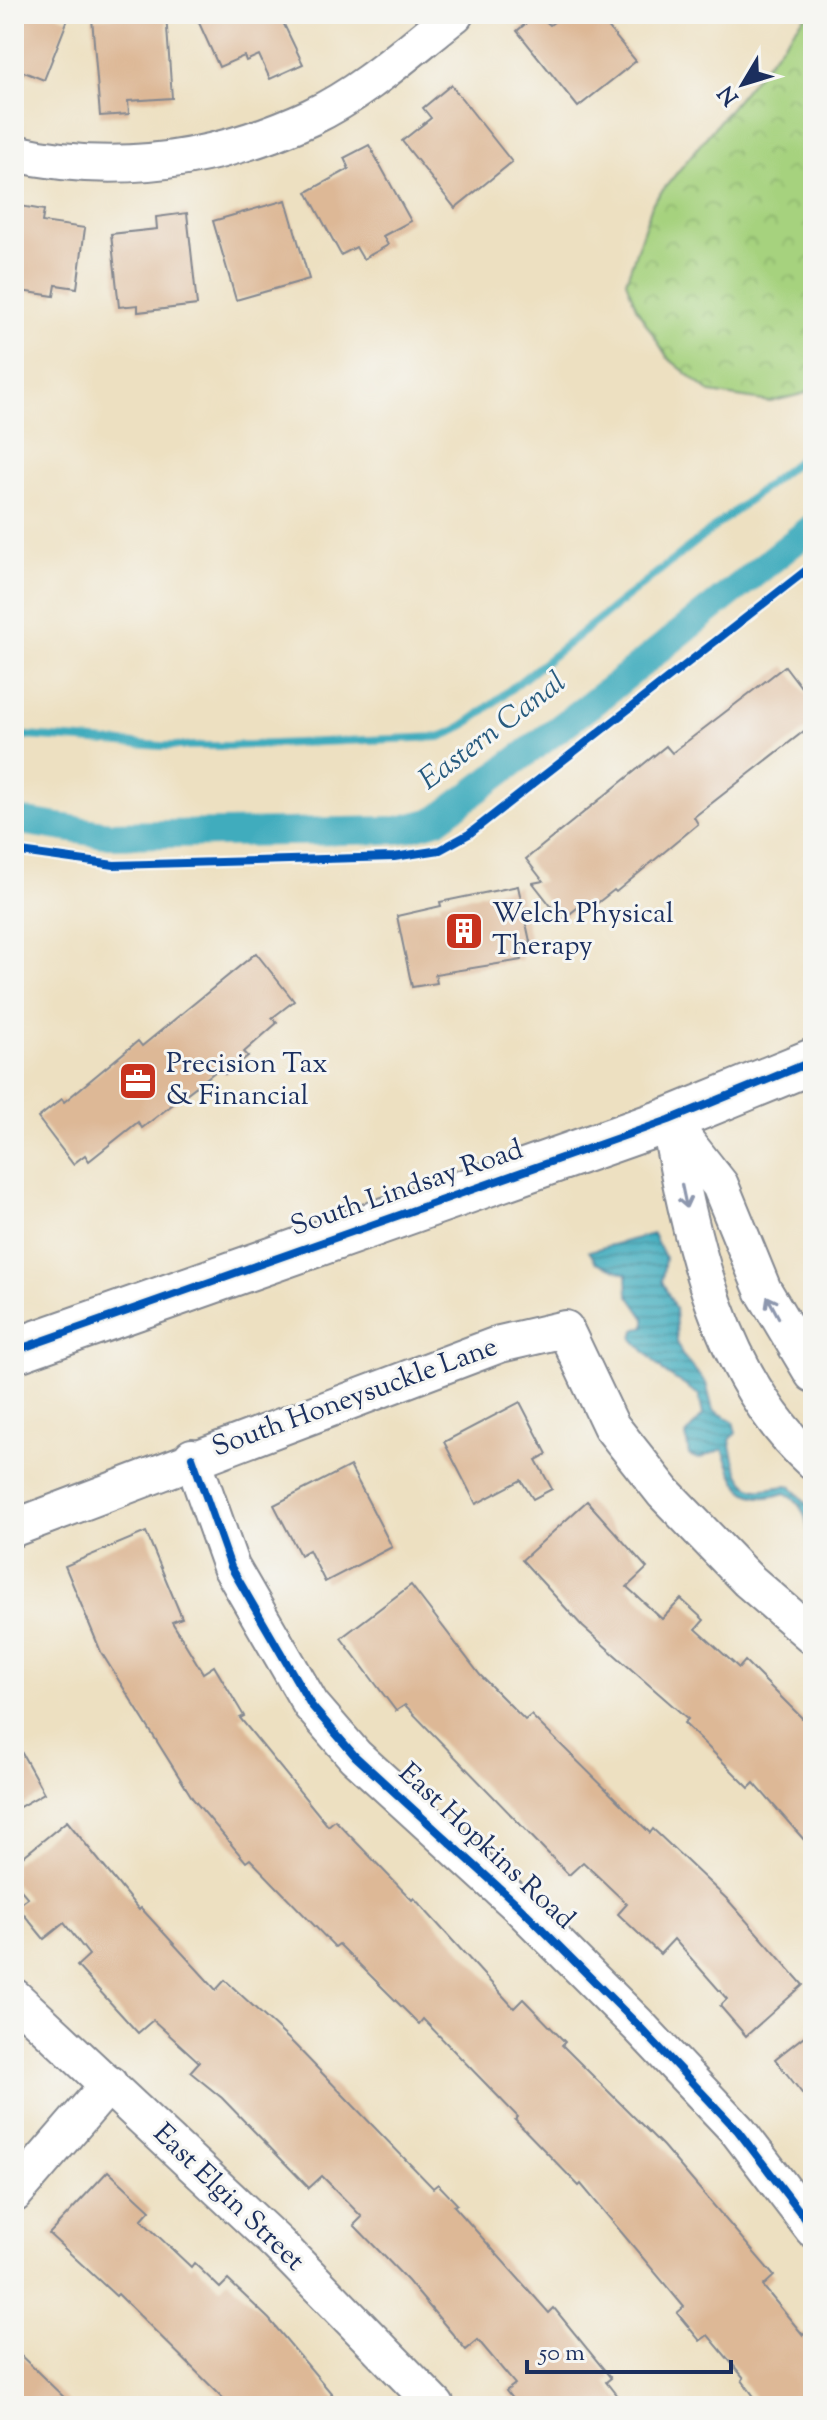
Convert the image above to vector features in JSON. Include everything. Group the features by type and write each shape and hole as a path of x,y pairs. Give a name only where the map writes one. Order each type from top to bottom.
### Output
{"main road":[{"name":"South Lindsay Road","path":"14,1351 669,1120 813,1061"}],"street":[{"path":"14,153 94,165 159,163 225,150 312,116 368,82 455,14"},
{"path":"669,1120 720,1185 763,1290 813,1374"},
{"path":"669,1120 685,1204 735,1353 759,1399 813,1462"},
{"name":"South Honeysuckle Lane","path":"14,1528 192,1457 500,1344 565,1329 611,1426 664,1493 748,1580 813,1636"},
{"name":"East Hopkins Road","path":"192,1457 231,1567 311,1705 355,1756 508,1895 638,2025 738,2131 813,2229"},
{"name":"East Elgin Street","path":"14,1997 278,2244 436,2406"},
{"path":"14,2194 109,2084"}],"green space":[{"path":"807,14 813,14 813,386 806,393 770,402 711,393 668,358 637,309 626,281 653,202"}],"water":[{"path":"653,1234 665,1258 662,1281 675,1308 677,1342 682,1355 706,1383 713,1410 733,1421 736,1433 730,1440 741,1477 751,1487 758,1489 791,1486 813,1511 813,1560 808,1557 806,1521 793,1498 785,1493 759,1497 742,1489 723,1449 698,1459 689,1455 686,1435 703,1415 699,1395 664,1372 633,1339 635,1330 645,1326 645,1319 628,1294 627,1274 596,1262 589,1251"}],"building":[{"path":"14,14 56,14 68,19 44,80 14,68"},
{"path":"166,14 172,98 128,101 129,114 100,116 92,18"},
{"path":"195,14 279,14 303,64 270,79 259,55 246,61 244,56 219,67"},
{"path":"537,14 550,25 564,14 597,14 636,61 578,107 517,31"},
{"path":"451,85 512,162 455,208 402,141 431,118 423,108"},
{"path":"369,145 411,221 383,236 388,245 363,259 356,247 341,255 307,192 349,169 344,158"},
{"path":"286,200 309,279 236,300 213,221"},
{"path":"14,205 44,210 42,222 85,228 77,288 56,285 54,296 14,290"},
{"path":"187,213 197,305 138,312 138,305 119,307 111,234 157,229 156,217"},
{"path":"785,666 813,703 813,724 694,817 698,824 616,892 614,890 591,908 586,901 562,920 533,883 543,881 526,859 666,746 672,753"},
{"name":"Welch Physical Therapy","path":"518,886 531,946 520,949 522,960 435,974 437,983 412,987 397,916 441,906 440,902"},
{"path":"256,953 294,1001 272,1018 277,1023 244,1052 248,1056 225,1074 220,1068 142,1128 138,1122 89,1161 85,1155 73,1164 38,1118 62,1099 64,1102 138,1041 142,1046"},
{"path":"520,1402 547,1454 536,1460 552,1489 533,1499 521,1480 476,1504 444,1442"},
{"path":"350,1466 392,1547 325,1582 309,1550 300,1555 274,1505"},
{"path":"587,1501 647,1568 627,1587 662,1619 681,1599 704,1620 696,1629 739,1668 745,1661 813,1729 813,1850 754,1783 749,1788 684,1723 688,1719 583,1627 522,1560"},
{"path":"146,1532 182,1618 172,1622 203,1673 214,1666 244,1716 240,1718 328,1826 335,1820 412,1900 414,1898 514,2008 523,1999 565,2042 562,2045 663,2146 774,2276 763,2286 803,2335 813,2327 813,2406 761,2406 742,2380 744,2378 708,2335 700,2341 677,2313 684,2307 581,2184 579,2186 515,2120 518,2117 423,2019 419,2024 339,1944 335,1947 250,1859 246,1862 193,1799 101,1652 65,1566"},
{"path":"411,1585 480,1675 525,1720 531,1715 650,1833 653,1829 728,1900 803,1985 746,2036 720,2006 727,1999 674,1939 660,1954 618,1914 627,1904 583,1862 569,1875 405,1705 396,1711 341,1638"},
{"path":"14,1739 44,1793 14,1810"},
{"path":"67,1821 139,1910 141,1908 216,1990 225,1980 293,2043 433,2188 438,2184 549,2313 554,2308 611,2378 606,2382 625,2406 518,2406 506,2391 515,2384 478,2340 466,2350 408,2281 354,2225 362,2217 322,2176 309,2188 222,2098 190,2072 199,2062 153,2020 138,2033 77,1966 89,1955 64,1923 44,1939 17,1906 28,1898 14,1882 14,1864"},
{"path":"813,2029 813,2107 775,2059"},
{"path":"108,2171 150,2210 141,2220 191,2267 194,2263 220,2288 228,2280 269,2319 342,2406 231,2406 118,2294 116,2296 49,2234"},
{"path":"14,2349 73,2406 14,2406"}],"waterway":[{"path":"14,735 162,746 440,737 457,730 478,715 813,449"},
{"name":"Eastern Canal","path":"14,820 110,835 399,830 437,820 590,705 813,527"}],"cycle path":[{"path":"14,851 114,865 394,857 440,850 469,834 813,565"},
{"path":"14,1351 669,1120 813,1061"},
{"path":"192,1457 231,1567 311,1705 355,1756 518,1905 638,2025 738,2131 813,2229"}],"place":[{"name":"Welch Physical Therapy","path":"464,931"},
{"name":"Precision Tax & Financial","path":"138,1081"}]}
